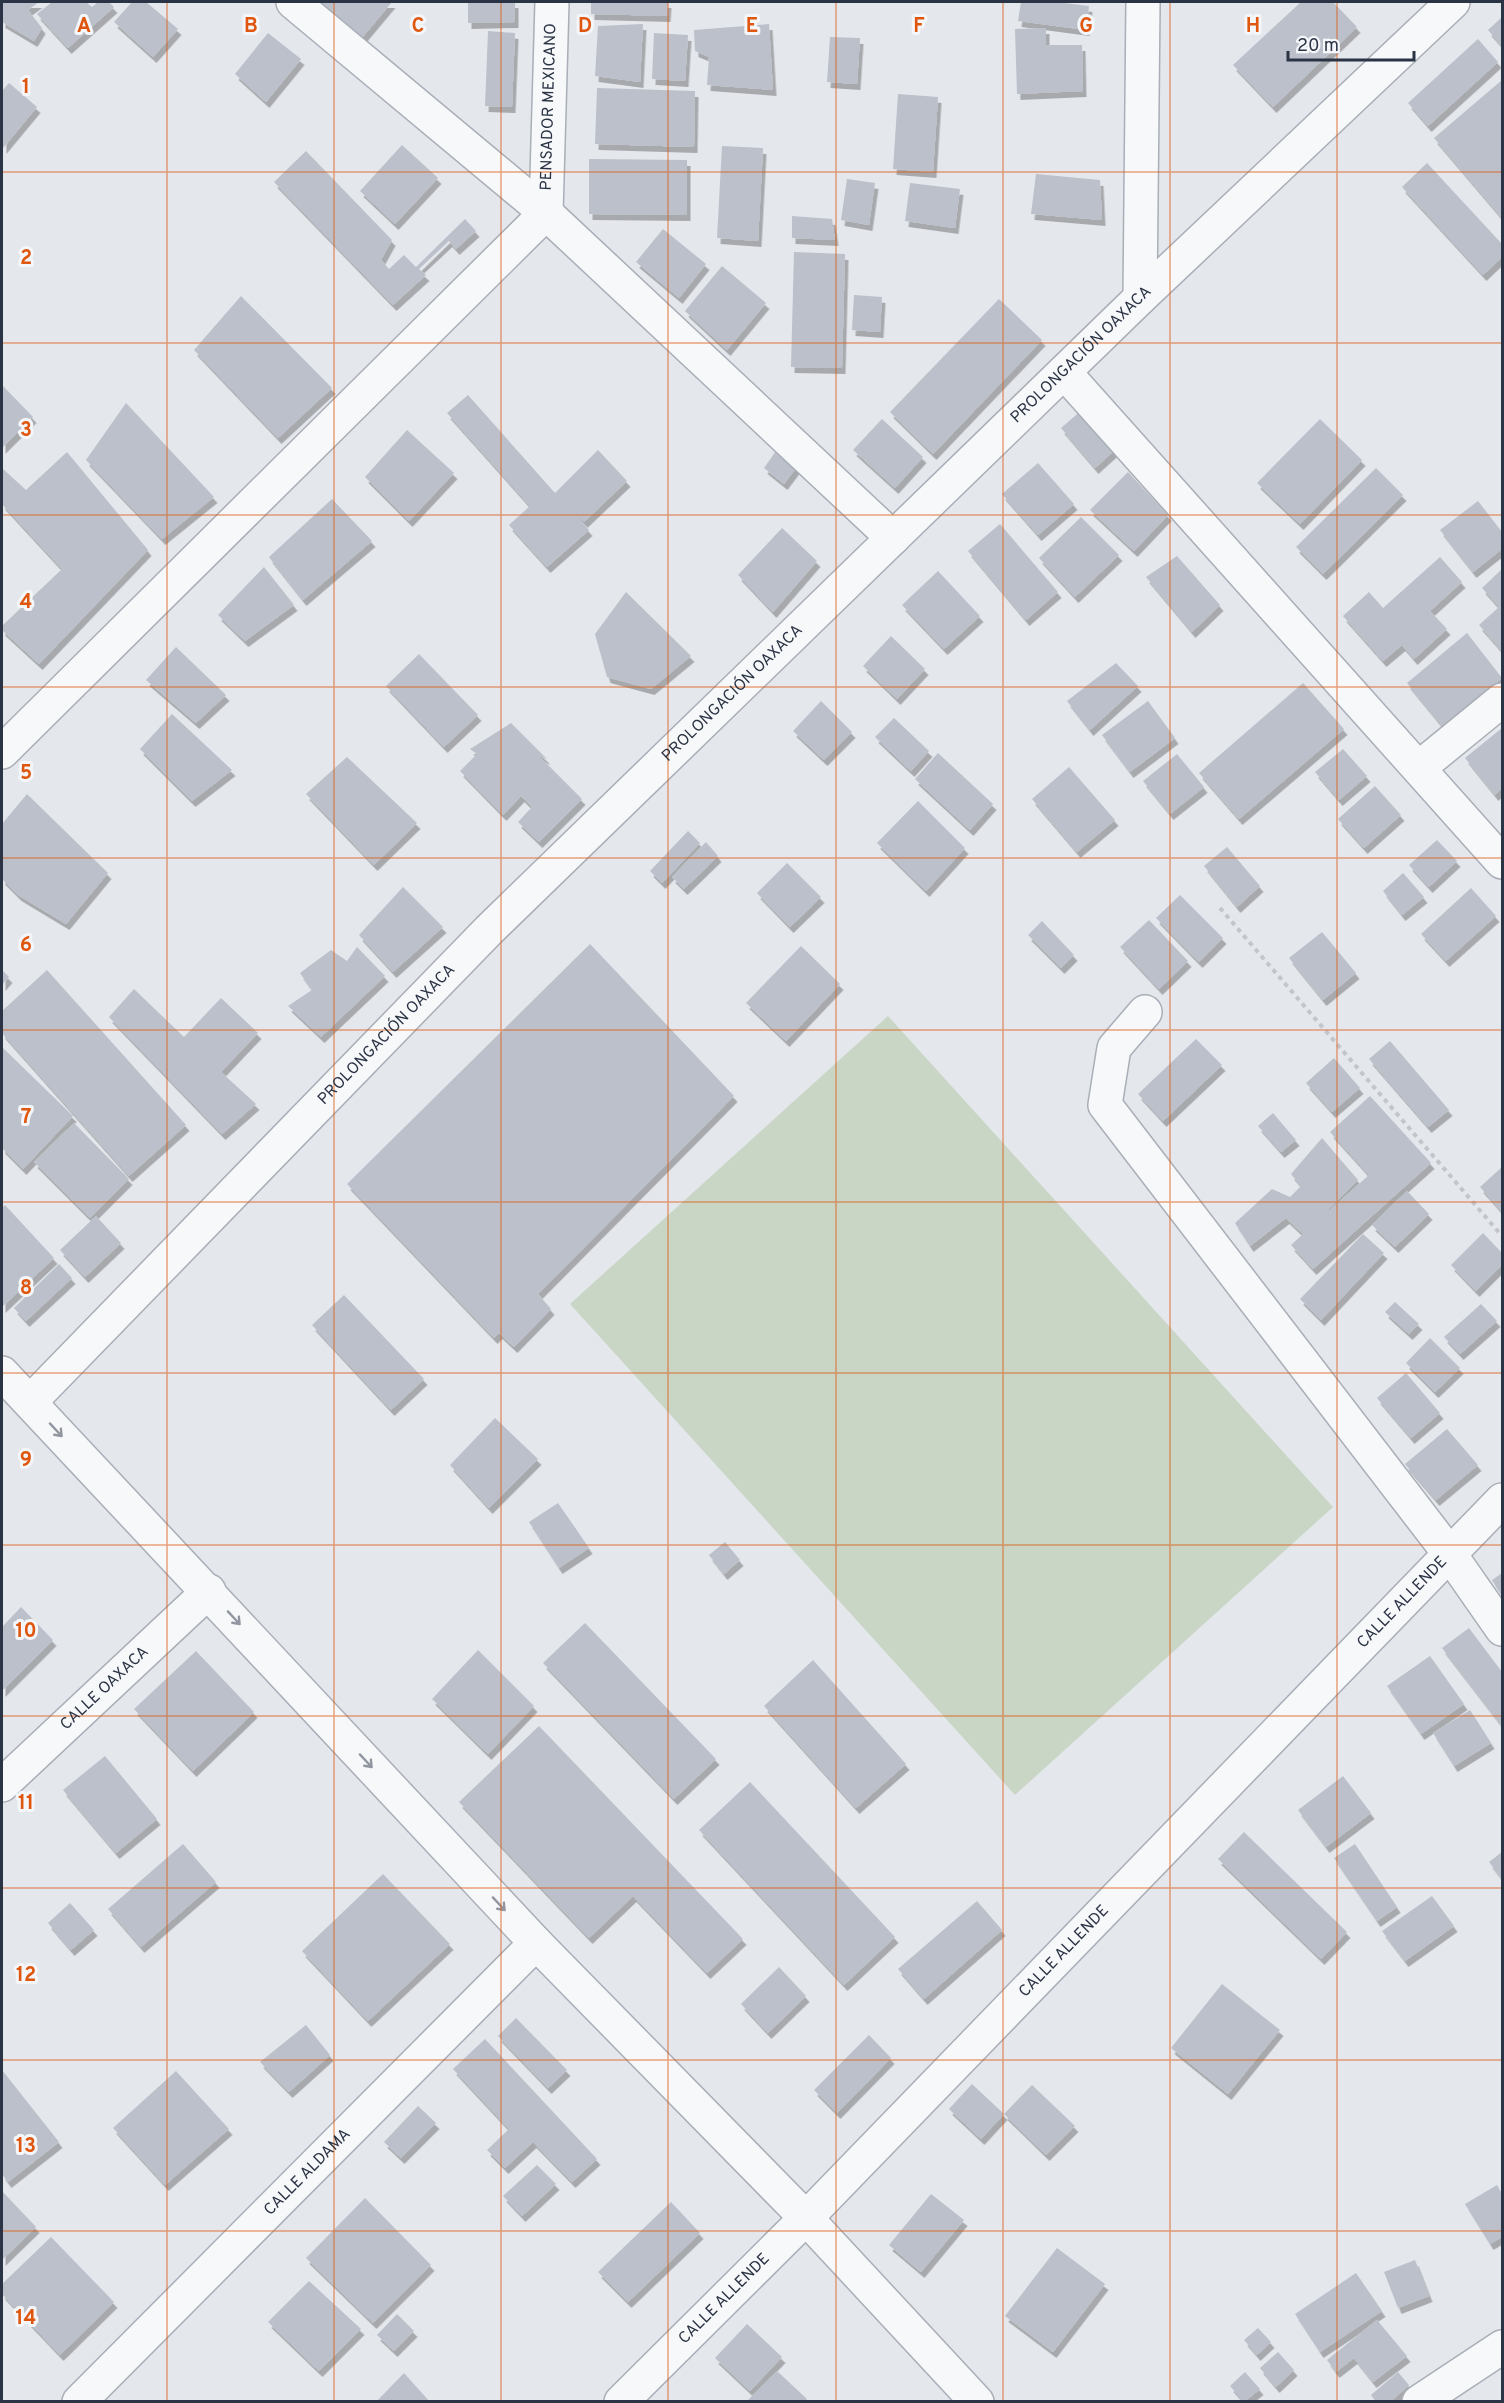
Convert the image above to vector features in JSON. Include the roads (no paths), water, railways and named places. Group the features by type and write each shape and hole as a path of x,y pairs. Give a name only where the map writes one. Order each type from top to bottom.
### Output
{"street":[{"path":"294,2 546,213 893,538"},
{"name":"PENSADOR MEXICANO","path":"546,213 552,2"},
{"path":"1140,298 1143,2"},
{"name":"PROLONGACIÓN OAXACA","path":"30,1402 489,930 1140,298 1453,2"},
{"path":"2,753 546,213"},
{"path":"1064,372 1503,861"},
{"path":"1420,767 1503,700"},
{"path":"1145,1012 1114,1048 1105,1105 1449,1553 1503,1629"},
{"path":"2,1373 536,1944 806,2218 977,2402"},
{"name":"CALLE ALLENDE","path":"621,2402 806,2218 1449,1553 1503,1500"},
{"name":"CALLE OAXACA","path":"2,1785 208,1591"},
{"name":"CALLE ALDAMA","path":"79,2402 536,1944"},
{"path":"1419,2402 1503,2347"}]}
